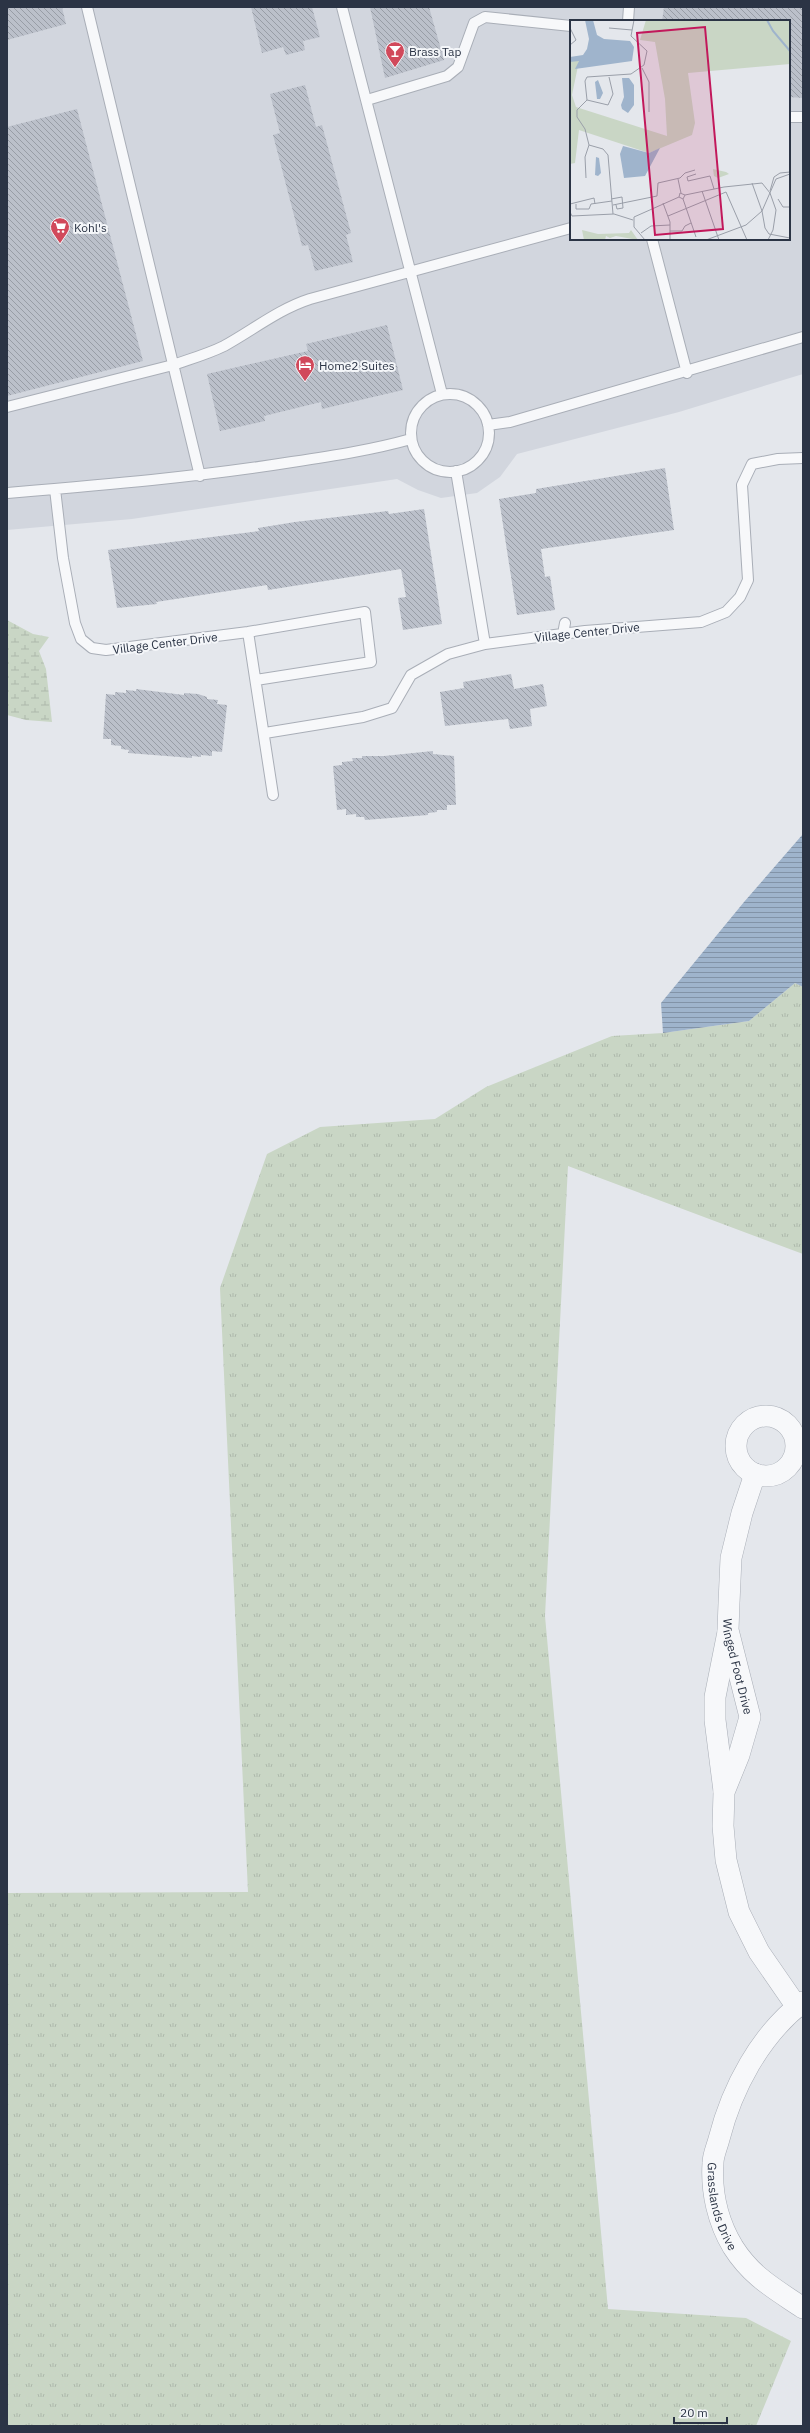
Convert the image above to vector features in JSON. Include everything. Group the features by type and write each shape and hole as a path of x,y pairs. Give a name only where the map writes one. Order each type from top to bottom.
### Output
{"street":[{"name":"Winged Foot Drive","path":"755,1474 742,1513 731,1558 728,1630 750,1717 739,1755 724,1792 726,1860 739,1912 759,1952 800,2004"},
{"path":"724,1792 716,1728 715,1697 728,1630"},
{"name":"Grasslands Drive","path":"800,2004 768,2038 744,2072 724,2121 713,2162 715,2207 733,2246 756,2276 803,2308"}],"lane":[{"path":"87,7 200,476"},
{"path":"342,7 442,394"},
{"path":"628,20 629,7"},
{"path":"367,100 447,76 458,68 474,23 485,17 570,26"},
{"path":"790,117 803,117"},
{"path":"7,407 173,365 223,347 288,306 363,283 410,272 570,228"},
{"path":"652,240 687,373"},
{"path":"488,425 510,422 687,373 803,337"},
{"path":"442,394 454,394 466,397 476,404 484,413 488,425 489,438 485,450 478,460 468,468 456,471 443,471 432,468 422,460 414,450 411,439 411,427 414,415 421,406 431,398 442,394"},
{"path":"7,494 200,476 325,457 411,439"},
{"name":"Village Center Drive","path":"265,733 363,718 392,708 411,675 448,654 485,644 563,634 701,622 726,612 740,597 748,580 742,485 752,464 778,459 803,458"},
{"path":"456,471 485,644"},
{"name":"Village Center Drive","path":"55,489 61,543 75,623 81,639 92,648 106,650 248,632 365,612 371,662 256,680"},
{"path":"563,634 565,623"},
{"path":"248,632 265,733 273,795"}],"shaded area":[{"path":"7,7 803,7 803,374 679,412 517,454 500,477 477,493 441,498 418,490 397,479 132,519 7,530"}],"green space":[{"path":"7,620 33,634 49,637 39,651 46,669 52,722 26,720 7,715"},
{"path":"795,983 803,987 803,1254 568,1166 545,1616 608,2309 746,2318 791,2341 756,2426 7,2426 7,1893 248,1892 220,1288 267,1154 320,1127 435,1119 486,1087 612,1036 663,1033 749,1021"}],"water":[{"path":"803,834 803,987 795,983 749,1021 663,1033 661,1003 744,902"}],"building":[{"path":"7,7 62,7 66,24 7,40"},
{"path":"251,7 312,7 320,37 303,41 305,50 286,55 283,47 262,53"},
{"path":"370,7 429,7 444,60 385,78"},
{"path":"664,7 803,7 803,98 790,97 790,20 662,20"},
{"path":"305,85 316,127 322,125 351,233 346,235 353,262 315,271 308,245 302,246 273,135 280,133 270,94"},
{"name":"Kohl's","path":"77,109 143,361 7,396 7,127"},
{"name":"Home2 Suites","path":"387,325 403,390 322,409 321,402 264,416 265,421 220,431 207,374 308,351 306,344"},
{"path":"665,468 674,530 541,549 545,577 550,576 555,610 517,615 499,499 536,493 536,489"},
{"path":"424,509 442,624 403,630 398,598 406,597 401,569 268,590 267,585 156,602 157,604 117,608 108,550 259,531 258,528 295,522 388,511 389,514"},
{"path":"511,674 514,689 543,684 547,706 530,709 532,726 510,729 508,719 445,726 440,692 464,688 463,682"},
{"path":"136,689 184,695 184,693 198,694 207,697 207,699 218,700 217,704 227,705 222,752 212,751 212,756 201,755 201,757 192,756 192,758 128,753 129,750 121,749 121,746 111,745 111,739 103,739 106,694 115,695 115,692 126,693 126,690 136,691"},
{"path":"433,751 433,754 454,756 456,805 447,805 447,810 437,810 437,812 428,813 428,815 365,820 364,817 356,817 356,814 346,815 346,809 337,810 333,766 342,765 342,762 353,761 352,758 362,758 362,756 384,756"}],"place":[{"name":"Brass Tap","path":"395,68"},
{"name":"Kohl's","path":"60,244"},
{"name":"Home2 Suites","path":"305,382"}]}
